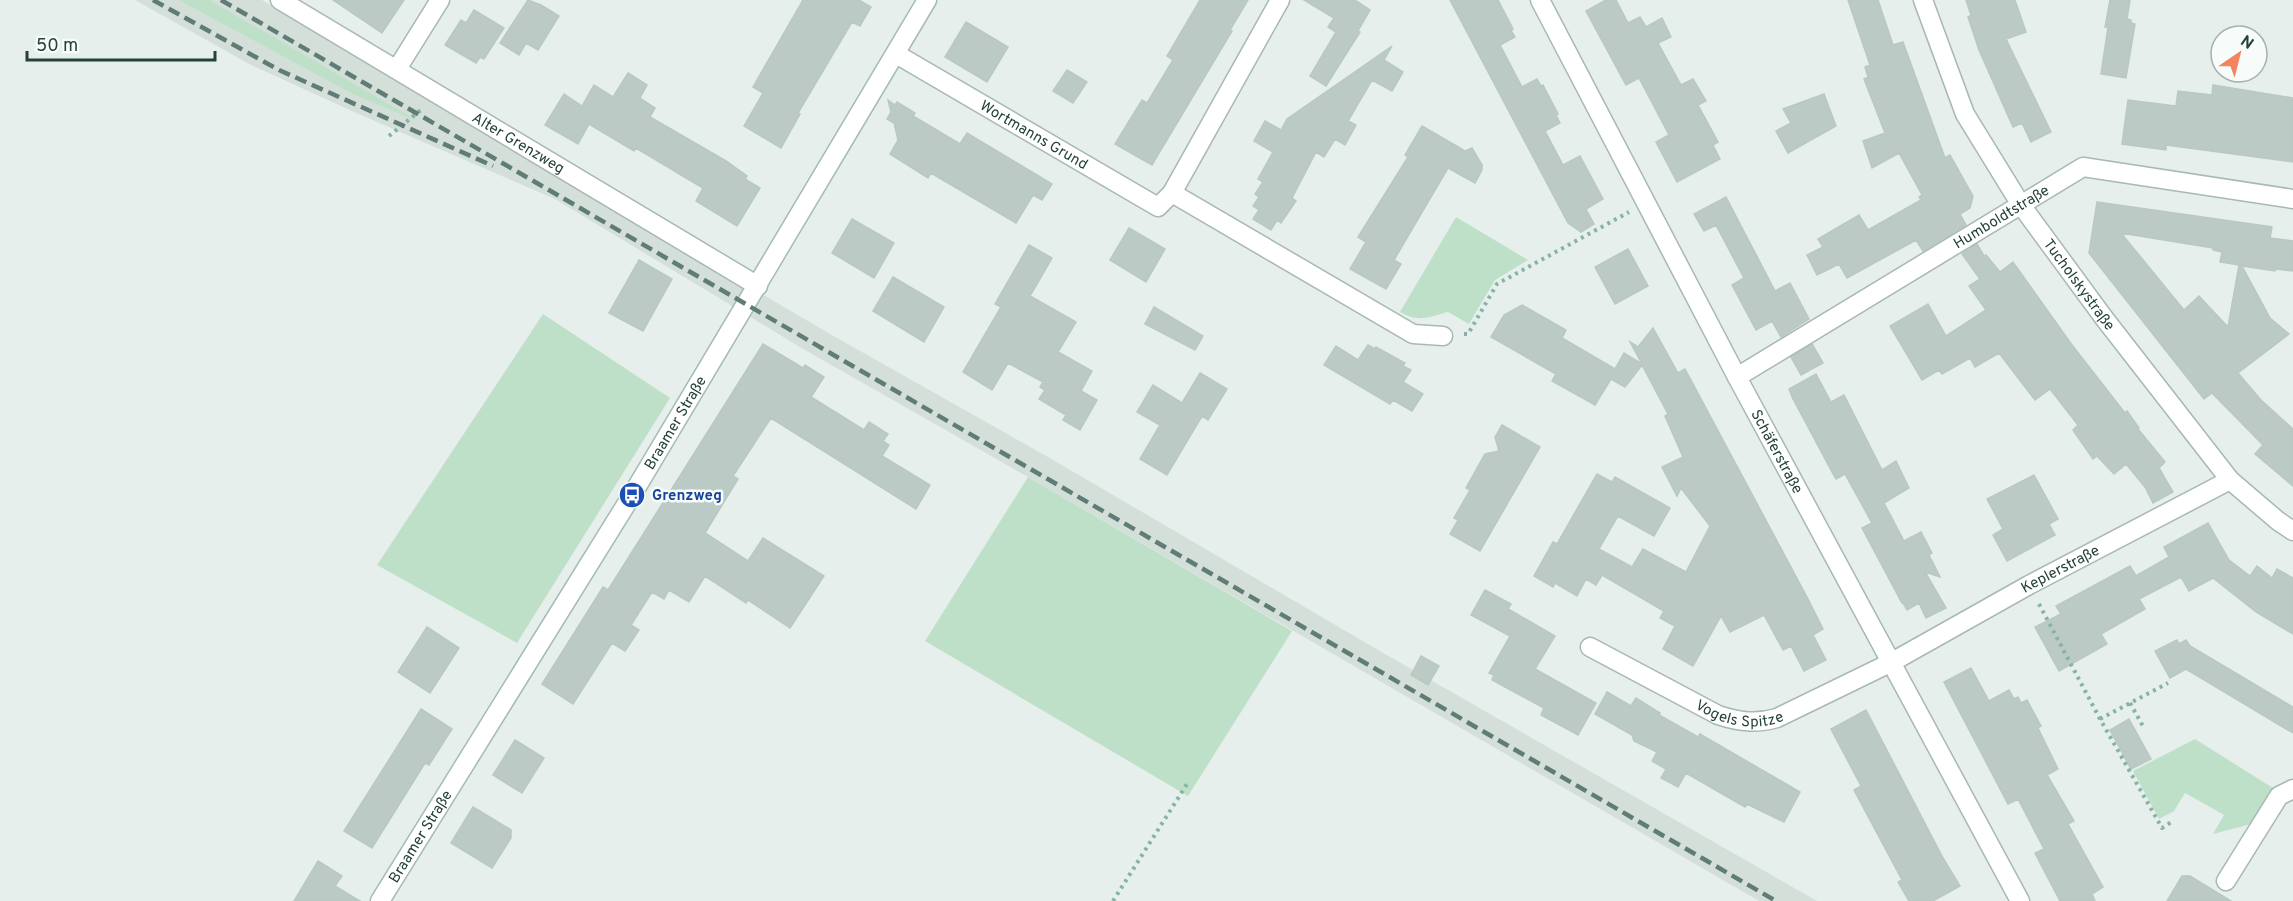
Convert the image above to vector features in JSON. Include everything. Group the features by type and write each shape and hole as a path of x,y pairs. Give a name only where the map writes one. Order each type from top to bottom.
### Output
{"street":[{"name":"Alter Grenzweg","path":"280,0 758,286"},
{"path":"397,69 440,0"},
{"name":"Braamer Straße","path":"380,901 632,495 927,0"},
{"path":"1280,0 1172,193 1413,334 1443,336"},
{"name":"Schäferstraße","path":"1540,0 1737,377 2020,901"},
{"name":"Tucholskystraße","path":"1923,0 1965,114 2021,206 2104,318 2230,480 2293,531"},
{"name":"Wortmanns Grund","path":"896,54 1158,207 1172,193"},
{"name":"Humboldtstraße","path":"1737,377 2084,167 2293,199"},
{"name":"Keplerstraße","path":"1892,662 2029,585 2230,480"},
{"name":"Vogels Spitze","path":"1590,647 1718,715 1736,721 1758,723 1778,718 1892,662"},
{"path":"2226,880 2279,796 2293,789"}],"path":[{"path":"389,136 438,94"},
{"path":"1443,336 1468,334 1497,284 1646,203"},
{"path":"2029,585 2100,719 2162,828 2173,821"},
{"path":"2100,719 2168,683"},
{"path":"2130,703 2144,728"},
{"path":"1113,901 1187,784"}],"shaded area":[{"path":"135,0 178,0 354,95 414,119 210,0 262,0 830,334 1048,457 1385,654 1817,901 1759,901 805,350 555,199 251,65"}],"green space":[{"path":"178,0 210,0 420,122 354,95"},
{"path":"1456,217 1528,260 1495,280 1469,324 1448,312 1419,318 1400,312"},
{"path":"543,314 670,398 517,643 377,565"},
{"path":"1028,477 1292,631 1188,796 925,641"},
{"path":"2195,739 2273,788 2251,824 2213,834 2224,815 2185,793 2174,811 2159,819 2133,771"}],"building":[{"path":"333,0 404,0 382,33"},
{"path":"528,0 559,16 538,50 526,43 519,55 500,43"},
{"path":"803,0 859,0 871,7 860,26 852,22 798,113 800,114 781,148 744,126 763,93 753,87"},
{"path":"1200,0 1248,0 1152,165 1115,144 1142,100 1147,103 1173,60 1167,56"},
{"path":"1304,0 1355,0 1370,10 1358,31 1360,32 1326,86 1310,76 1336,32 1328,27 1334,18"},
{"path":"1450,0 1498,0 1515,37 1500,45 1522,87 1537,79 1541,86 1543,85 1558,114 1556,115 1560,123 1545,131 1563,165 1580,156 1603,199 1586,209 1594,224 1581,232 1568,223"},
{"path":"1606,0 1616,0 1628,23 1640,17 1646,27 1662,18 1671,37 1658,43 1681,85 1693,79 1706,101 1698,105 1718,142 1713,145 1720,159 1677,182 1656,142 1669,135 1639,78 1626,85 1586,11"},
{"path":"1848,0 1878,0 1893,45 1903,42 1945,158 1950,155 1973,196 1970,208 1960,214 1966,225 1923,251 1916,240 1847,278 1839,264 1817,275 1807,255 1823,247 1818,239 1859,215 1868,230 1921,200 1919,197 1922,195 1899,153 1872,168 1863,141 1885,133 1864,79 1868,77 1865,67 1870,65"},
{"path":"1966,0 2015,0 2026,32 2006,39 2051,132 2031,142 2022,123 2013,127 1979,50 1968,17 1971,15"},
{"path":"2110,0 2130,0 2127,19 2135,24 2126,78 2101,74"},
{"path":"474,10 504,28 484,59 480,57 476,63 445,45 461,20 466,23"},
{"path":"966,22 1008,47 987,82 945,57"},
{"path":"1392,46 1384,60 1403,72 1392,91 1372,80 1348,121 1356,125 1345,145 1335,139 1324,157 1316,152 1292,198 1296,201 1281,223 1277,220 1271,230 1253,219 1259,210 1253,206 1259,197 1255,194 1263,182 1258,179 1273,152 1254,141 1265,121 1281,130 1287,119"},
{"path":"1067,70 1087,82 1073,103 1053,91"},
{"path":"628,73 647,85 640,98 655,108 650,117 726,161 747,176 745,179 760,188 737,226 696,201 703,188 636,148 634,151 589,124 578,144 545,125 564,94 582,106 594,85 613,97"},
{"path":"2213,85 2293,98 2293,162 2166,145 2166,150 2122,144 2128,100 2176,106 2178,91 2212,95"},
{"path":"1824,94 1836,126 1788,153 1776,131 1791,123 1783,109"},
{"path":"888,100 895,105 897,102 915,113 913,116 960,144 967,133 1052,184 1042,200 1033,195 1016,223 931,173 928,178 890,154 898,140 894,123 887,119 891,112"},
{"path":"1422,126 1465,151 1472,148 1482,165 1482,170 1475,183 1448,168 1394,260 1401,264 1386,289 1350,269 1366,242 1358,237 1408,157 1405,155"},
{"path":"1726,197 1775,291 1790,283 1809,319 1781,337 1772,321 1756,330 1732,285 1744,278 1716,225 1704,231 1694,214"},
{"path":"2097,202 2272,227 2270,238 2293,241 2293,271 2242,266 2270,318 2289,334 2238,373 2261,400 2293,429 2293,486 2255,454 2263,445 2212,393 2204,399 2089,253","holes":["2121,233 2213,248 2213,250 2222,252 2220,262 2239,265 2228,327 2199,296 2184,310"]},
{"path":"852,219 894,243 874,278 832,253"},
{"path":"1129,228 1165,249 1146,282 1110,260"},
{"path":"1977,244 1984,256 1986,255 2000,272 2013,262 2072,345 2125,413 2127,411 2138,429 2165,462 2159,468 2173,492 2153,503 2145,487 2126,464 2114,474 2097,456 2093,459 2073,430 2078,425 2050,389 2035,400 1999,353 1975,367 1970,358 1942,374 1939,370 1922,380 1890,326 1928,304 1946,336 1986,310 1969,286 1980,279 1962,254"},
{"path":"1029,245 1052,258 1030,296 1076,322 1058,352 1092,371 1081,391 1097,400 1080,430 1063,420 1066,415 1039,399 1045,390 1040,387 1043,382 1008,363 992,390 963,372 1001,307 995,304"},
{"path":"1628,249 1648,286 1615,304 1595,267"},
{"path":"639,260 672,279 643,331 609,313"},
{"path":"893,277 944,307 924,342 873,311"},
{"path":"1522,305 1566,330 1562,338 1615,369 1624,353 1642,364 1630,342 1638,347 1653,328 1678,373 1685,369 1808,599 1823,629 1813,635 1826,660 1804,671 1791,646 1783,650 1764,615 1730,632 1721,616 1693,666 1663,649 1675,626 1660,618 1664,611 1602,575 1596,585 1586,579 1577,596 1555,583 1553,587 1534,576 1553,542 1557,544 1597,474 1612,482 1615,477 1670,508 1654,536 1618,516 1599,549 1632,567 1643,549 1686,572 1710,526 1681,488 1677,496 1662,467 1683,457 1665,416 1668,414 1642,365 1625,387 1611,379 1595,405 1552,381 1556,374 1491,337 1504,315"},
{"path":"1154,307 1203,336 1195,350 1145,324"},
{"path":"763,344 803,368 805,365 824,377 811,397 864,430 869,422 888,434 883,441 889,445 882,456 930,485 916,509 771,418 733,476 738,479 705,533 748,561 763,538 824,576 790,628 748,600 746,603 705,576 689,602 669,590 664,599 652,592 631,625 639,630 625,651 612,643 573,704 542,684 603,587 608,590"},
{"path":"1812,344 1823,363 1801,375 1791,357"},
{"path":"1368,345 1405,363 1403,366 1411,370 1403,382 1423,394 1412,411 1393,400 1390,404 1324,365 1336,346 1358,360"},
{"path":"1200,373 1227,389 1208,420 1202,416 1167,475 1140,459 1160,425 1137,412 1153,385 1182,403"},
{"path":"1816,374 1831,402 1844,395 1882,470 1896,461 1909,488 1884,503 1904,541 1921,532 1932,553 1929,555 1940,577 1925,572 1946,608 1926,618 1919,603 1907,610 1902,603 1862,528 1872,523 1845,474 1836,479 1792,397 1789,389"},
{"path":"1502,425 1540,447 1480,551 1450,534 1458,520 1454,518 1470,490 1466,488 1485,454 1499,451 1495,437"},
{"path":"2034,475 2058,519 2049,524 2055,535 2007,561 1993,535 2003,529 1987,499"},
{"path":"2208,523 2229,560 2250,576 2257,566 2272,578 2277,569 2293,578 2293,634 2256,612 2213,578 2189,591 2181,577 2139,599 2145,609 2101,634 2107,644 2059,671 2035,627 2061,614 2056,606 2130,566 2136,576 2169,557 2164,547"},
{"path":"1485,590 1511,604 1508,609 1555,636 1535,669 1596,703 1578,735 1541,715 1544,708 1492,680 1494,675 1489,673 1510,636 1471,615"},
{"path":"427,627 459,648 430,693 398,672"},
{"path":"2177,640 2179,644 2186,640 2190,646 2293,707 2293,733 2186,669 2170,678 2155,651"},
{"path":"1421,656 1439,666 1428,685 1411,675"},
{"path":"1971,668 1989,701 2009,690 2014,699 2018,697 2021,703 2027,700 2041,726 2038,728 2058,769 2047,775 2074,821 2068,824 2103,887 2092,894 2095,901 2060,901 2035,853 2044,849 2018,799 2008,804 1944,682"},
{"path":"1607,692 1631,706 1636,698 1660,713 1659,715 1698,737 1700,734 1800,792 1784,822 1747,804 1745,807 1686,773 1678,787 1661,778 1666,769 1652,761 1657,752 1634,741 1632,735 1595,714"},
{"path":"421,709 452,729 429,765 425,763 372,848 344,831"},
{"path":"1866,710 1943,858 1960,886 1933,901 1909,901 1898,882 1902,880 1854,790 1861,786 1831,729"},
{"path":"2129,719 2151,759 2131,769 2110,730"},
{"path":"515,740 544,758 522,793 493,775"},
{"path":"473,807 511,830 511,838 492,868 451,843"},
{"path":"318,861 342,876 335,886 360,901 294,901"},
{"path":"2182,876 2190,876 2231,901 2167,901"}],"railway":[{"path":"153,0 279,70 493,166"},
{"path":"221,0 1776,901"}],"place":[{"name":"Grenzweg","path":"632,495"}]}
